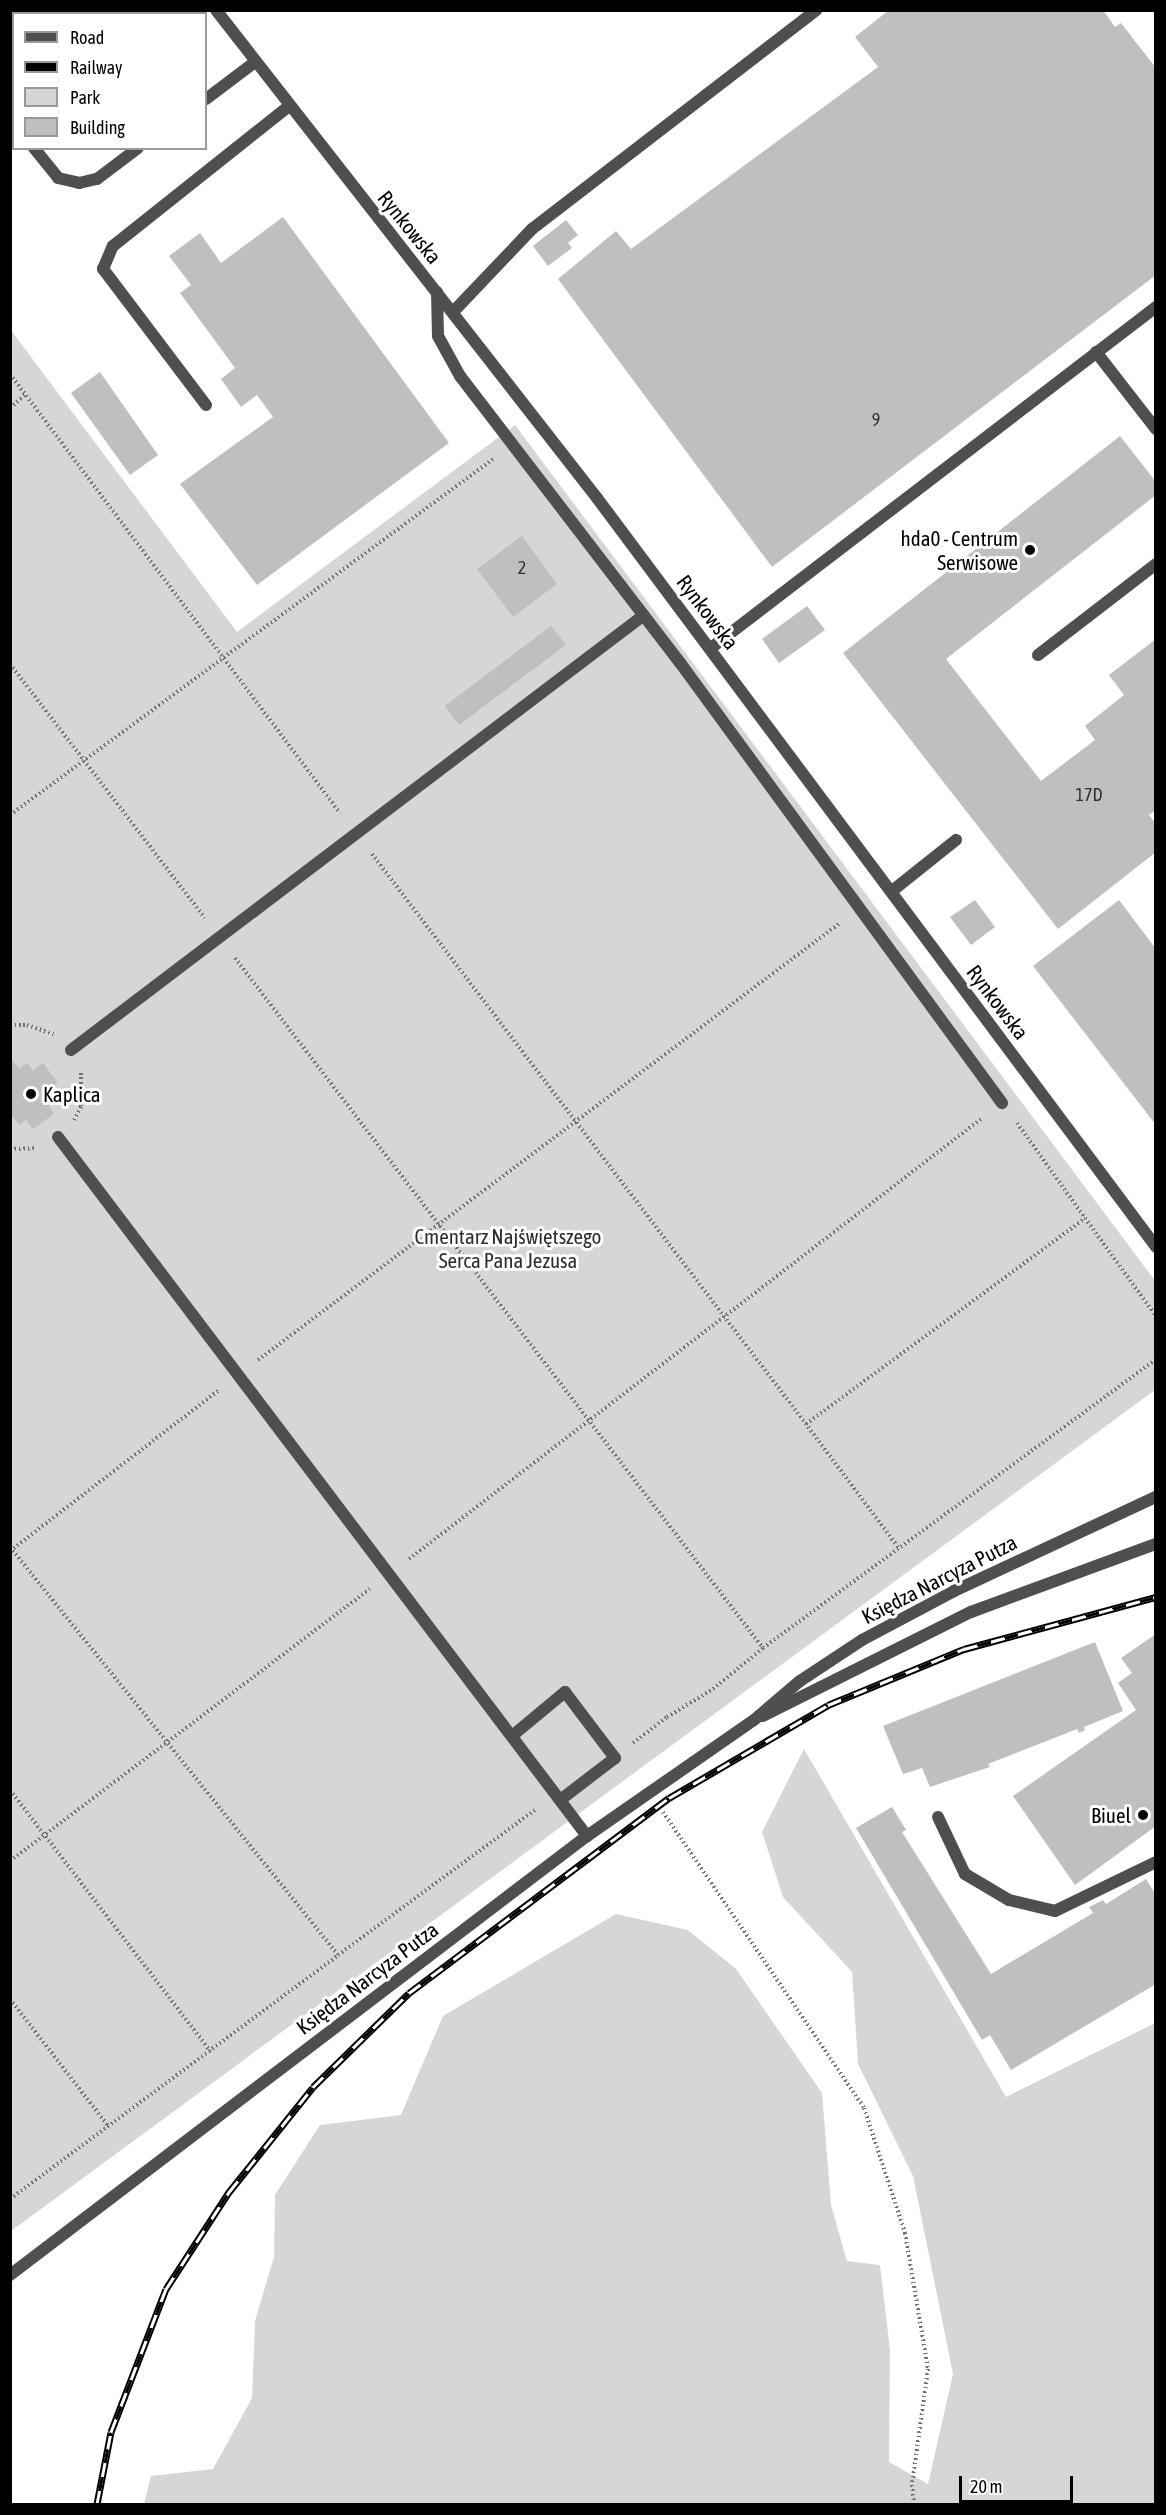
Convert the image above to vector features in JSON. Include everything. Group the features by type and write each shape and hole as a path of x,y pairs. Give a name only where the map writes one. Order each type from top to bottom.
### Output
{"street":[{"name":"Rynkowska","path":"216,10 289,106 453,312 711,648 1155,1247"},
{"path":"453,312 532,229 816,10"},
{"path":"207,98 255,62"},
{"path":"206,405 103,269 113,246 289,106"},
{"path":"36,150 58,178 79,183 97,178 135,150"},
{"path":"437,292 438,336 460,376 644,615 1002,1102"},
{"path":"711,648 1155,307"},
{"path":"1096,352 1155,429"},
{"path":"1038,655 1155,564"},
{"path":"71,1050 644,615"},
{"path":"892,891 956,840"},
{"path":"58,1137 587,1836"},
{"name":"Księdza Narcyza Putza","path":"10,2275 587,1836 754,1720 800,1681 885,1627 954,1591 1155,1497"},
{"name":"Księdza Narcyza Putza","path":"754,1720 971,1612 1155,1544"},
{"path":"512,1736 565,1692 615,1758 558,1797"},
{"path":"938,1817 966,1874 1009,1900 1055,1911 1146,1863 1155,1862"}],"path":[{"path":"10,374 222,659 898,1547"},
{"path":"10,408 26,394"},
{"path":"10,815 512,444"},
{"path":"10,664 763,1648"},
{"path":"338,1955 11,1549 438,1223 860,909"},
{"path":"10,1025 44,1029 71,1050 81,1067 81,1106 72,1123 58,1137 42,1147 10,1149"},
{"path":"10,1860 591,1421 722,1317 1002,1102 1155,1316"},
{"path":"806,1425 1084,1218"},
{"path":"615,1758 667,1717 713,1689 763,1648 898,1547 1155,1359"},
{"path":"10,1790 210,2051"},
{"path":"649,1791 864,2108 905,2233 928,2369 912,2485 914,2505"},
{"path":"10,2199 338,1955 558,1797"},
{"path":"10,1999 108,2127"}],"green space":[{"name":"Cmentarz Najświętszego Serca Pana Jezusa","path":"10,329 237,632 515,425 1156,1282 1155,1390 11,2231"},
{"path":"804,1749 1006,2097 1155,2023 1155,2504 144,2504 151,2476 213,2469 252,2398 255,2321 274,2257 275,2195 320,2125 401,2115 443,2016 616,1914 688,1930 736,1969 822,2093 831,2205 847,2261 880,2265 890,2350 889,2462 928,2484 953,2374 913,2176 858,2064 852,1972 783,1897 762,1832"}],"building":[{"path":"10,10 126,10 127,12 12,12 12,42"},
{"path":"889,10 1103,10 1115,27 1121,23 1156,68 1156,275 772,567 558,279 616,231 631,249 878,67 855,37"},
{"path":"283,217 449,443 257,585 180,484 273,417 257,395 241,407 221,379 235,368 180,293 191,285 169,256 200,233 221,263"},
{"path":"566,220 578,235 568,243 572,248 548,266 533,246"},
{"path":"100,372 158,455 130,475 71,393"},
{"path":"1120,436 1156,482 1156,495 946,659 1041,781 1095,740 1085,726 1124,695 1109,675 1156,639 1156,810 1149,815 1156,824 1156,852 1058,929 843,653"},
{"path":"522,536 557,584 513,617 477,569"},
{"path":"807,606 825,630 779,663 762,639"},
{"path":"551,626 566,645 459,725 445,706"},
{"path":"975,900 995,927 971,945 950,917"},
{"path":"1119,900 1156,949 1156,1125 1033,966"},
{"name":"Kaplica","path":"10,1057 20,1069 27,1063 33,1071 43,1063 58,1083 48,1090 54,1098 47,1103 54,1114 33,1129 26,1120 19,1125 13,1117 10,1119"},
{"path":"1156,1634 1156,1826 1075,1885 1013,1796 1136,1710 1118,1683 1132,1673 1121,1658"},
{"path":"1095,1642 1123,1711 1084,1727 1085,1730 1079,1733 1077,1729 988,1764 990,1767 930,1787 922,1768 903,1774 883,1726"},
{"path":"892,1807 906,1830 902,1832 991,1974 1093,1913 1089,1907 1103,1900 1106,1904 1146,1879 1156,1895 1156,1984 1011,2070 990,2035 982,2040 856,1828"}],"railway":[{"path":"97,2504 111,2432 166,2289 229,2192 313,2087 409,1993 669,1798 828,1705 964,1649 1156,1597"}],"place":[{"name":"hda0 - Centrum Serwisowe","path":"1030,550"},
{"name":"Kaplica","path":"31,1094"},
{"name":"Biuel","path":"1143,1815"}]}
